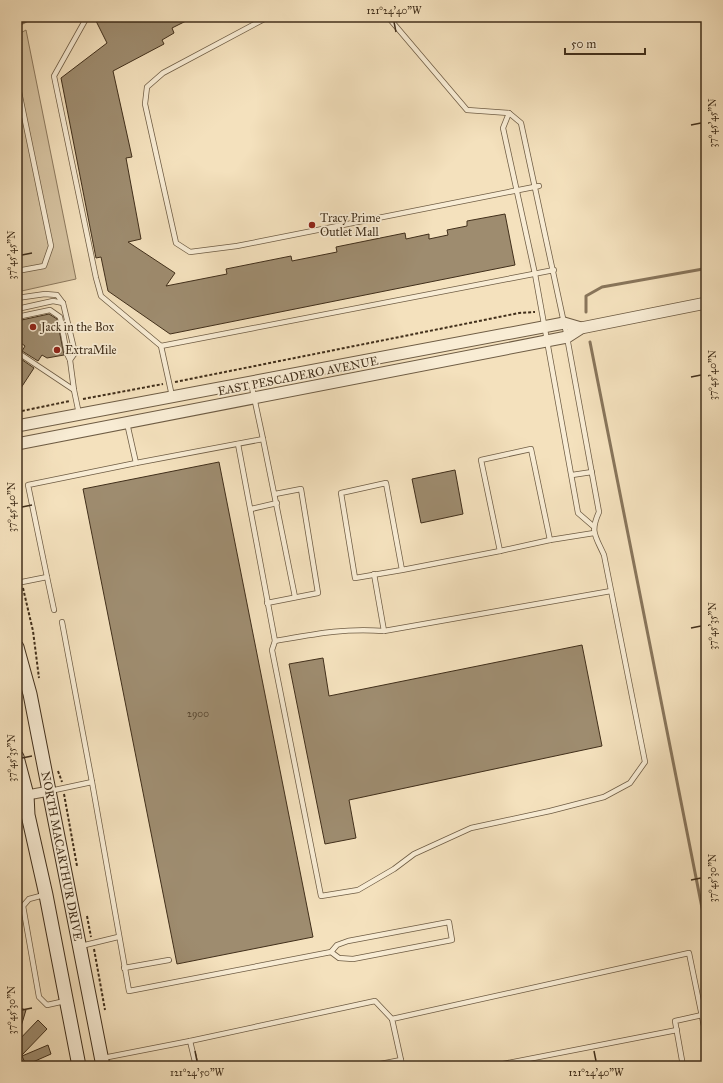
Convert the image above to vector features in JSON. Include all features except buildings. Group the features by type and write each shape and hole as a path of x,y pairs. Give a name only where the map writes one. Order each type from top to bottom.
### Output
{"main road":[{"name":"NORTH MACARTHUR DRIVE","path":"17,647 30,694 48,791 103,1062"},
{"name":"NORTH MACARTHUR DRIVE","path":"17,757 22,796 28,815 46,895 79,1066"}],"street":[{"name":"EAST PESCADERO AVENUE","path":"17,444 546,341 567,336 581,328 706,303"},
{"name":"EAST PESCADERO AVENUE","path":"17,426 564,323 581,328"},
{"path":"22,796 48,791"},
{"path":"17,1062 18,1066"}],"lane":[{"path":"87,17 54,76 96,278 101,296 160,346 172,397"},
{"path":"268,17 163,73 147,87 145,104 176,243 190,252 237,246 537,186"},
{"path":"238,444 275,641 272,650 321,896 358,890 394,869 414,854 471,828 550,811 604,797 630,783 645,762 604,555 594,533 593,526 599,512 592,472 537,186 521,124 509,113 467,110 388,17"},
{"path":"17,82 19,102 51,246 44,266 17,272"},
{"path":"509,113 503,128 535,274 543,327 578,513 593,526"},
{"path":"160,346 554,270"},
{"path":"17,298 45,294 57,295 63,303 75,353 70,360"},
{"path":"17,309 53,301 63,303"},
{"path":"17,317 50,310 60,317 67,354 70,360 79,414"},
{"path":"17,352 74,390"},
{"path":"251,383 264,439 294,597"},
{"path":"127,422 136,463"},
{"path":"54,610 28,485 264,439"},
{"path":"500,550 481,460 531,449 550,540"},
{"path":"572,475 592,472"},
{"path":"402,570 386,483 340,492 355,578 402,570 550,540 594,533"},
{"path":"267,603 318,593 301,489 275,494"},
{"path":"251,509 276,503"},
{"path":"374,574 384,631"},
{"path":"20,583 47,577"},
{"path":"275,641 332,630 384,631 611,591"},
{"path":"62,622 129,992 331,952 338,945 348,941 449,922 452,940 354,959 338,958 331,952"},
{"path":"48,791 92,782"},
{"path":"46,895 29,899 23,906 39,997 47,1004 66,1001"},
{"path":"80,946 118,937"},
{"path":"392,1019 689,953 706,1036"},
{"path":"124,968 169,960"},
{"path":"103,1062 190,1041 375,1001 392,1019 402,1066"},
{"path":"683,1066 675,1021 702,1015"},
{"path":"493,1066 677,1030"},
{"path":"190,1041 196,1066"},
{"path":"370,1066 401,1060"}],"path":[{"path":"17,412 519,313 527,314"},
{"path":"17,556 20,583 33,631 40,682"},
{"path":"56,767 76,855 77,870"},
{"path":"86,914 105,1011"}],"shaded area":[{"path":"26,30 76,279 17,292 17,35"}],"waterway":[{"path":"17,26 34,17"},
{"path":"586,312 586,296 602,287 703,269"},
{"path":"590,342 706,928"}],"place":[{"name":"Tracy Prime Outlet Mall","path":"312,225"},
{"name":"Jack in the Box","path":"33,327"},
{"name":"ExtraMile","path":"57,350"}]}
